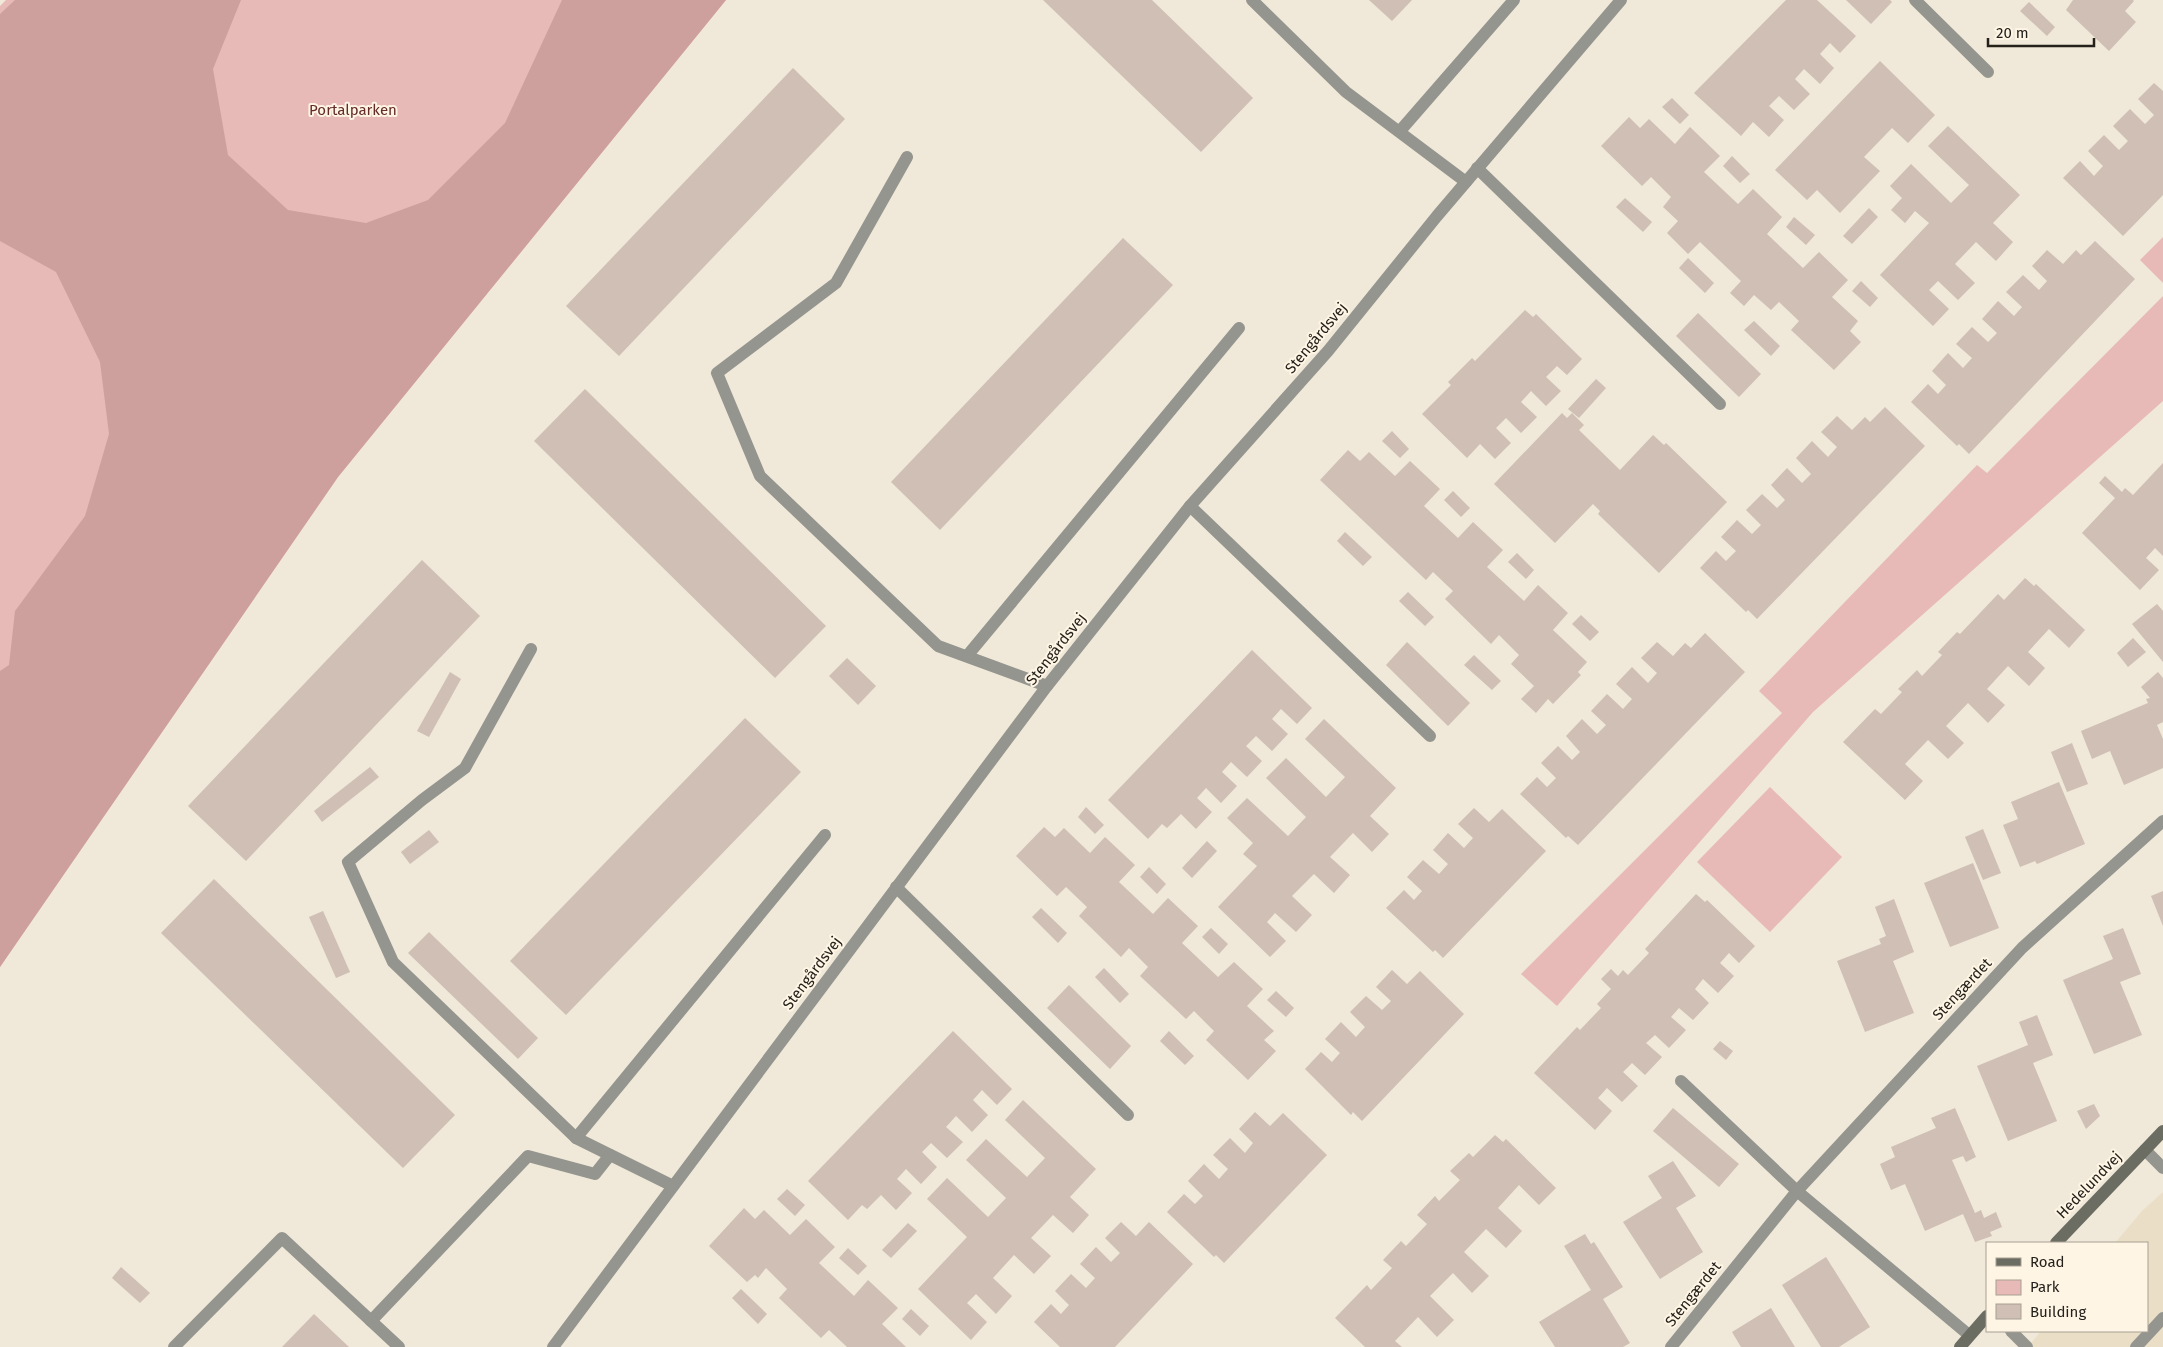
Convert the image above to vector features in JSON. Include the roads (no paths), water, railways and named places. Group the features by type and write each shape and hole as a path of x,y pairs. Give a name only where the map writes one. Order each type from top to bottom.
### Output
{"street":[{"path":"1252,0 1346,92 1466,182"},
{"path":"1400,131 1514,0"},
{"name":"Stengårdsvej","path":"553,1347 1047,686 1190,506 1328,351 1477,168 1621,0"},
{"path":"1915,0 1988,72"},
{"path":"907,157 836,283 717,373 760,476 938,646 1047,686"},
{"path":"1477,168 1720,404"},
{"path":"967,656 1239,328"},
{"path":"1190,506 1430,736"},
{"path":"531,649 465,768 422,800 348,862 393,962 576,1138 673,1186"},
{"name":"Stengærdet","path":"1671,1347 1797,1191 2022,948 2163,821"},
{"path":"576,1138 825,835"},
{"path":"896,887 1128,1115"},
{"path":"1682,1081 1797,1191 1969,1336"},
{"name":"Hedelundvej","path":"2057,1242 2163,1131"},
{"path":"2145,1150 2163,1168"},
{"path":"371,1321 528,1156 595,1174 610,1155"},
{"path":"174,1347 282,1238 399,1347"},
{"path":"1960,1347 1986,1317"},
{"path":"2136,1347 2163,1318"},
{"path":"2012,1332 2027,1347"}],"park label":[{"name":"Portalparken","path":"353,110"}]}
